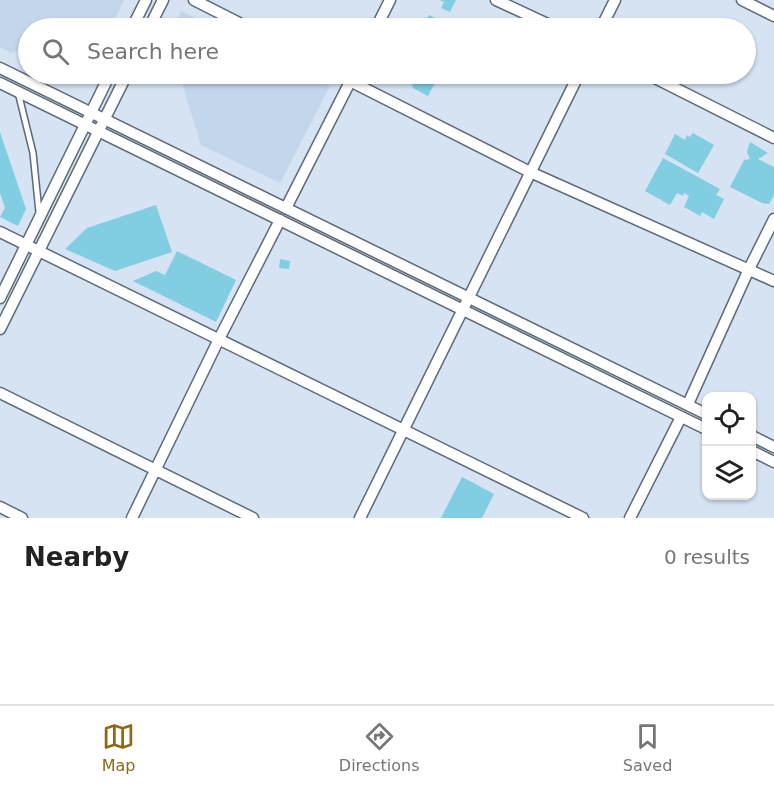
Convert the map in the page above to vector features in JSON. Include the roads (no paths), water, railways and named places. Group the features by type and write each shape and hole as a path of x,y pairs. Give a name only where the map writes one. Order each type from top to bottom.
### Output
{"street":[{"path":"137,18 146,0"},
{"path":"154,18 163,0"},
{"path":"194,0 229,18"},
{"path":"381,18 390,0"},
{"path":"496,0 535,18"},
{"path":"606,18 615,0"},
{"path":"742,0 774,16"},
{"path":"0,68 18,77"},
{"path":"0,83 702,427"},
{"path":"33,84 702,412"},
{"path":"0,298 105,84"},
{"path":"0,329 122,84"},
{"path":"286,208 348,84"},
{"path":"365,84 530,172 774,281"},
{"path":"360,518 574,84"},
{"path":"667,84 774,138"},
{"path":"688,404 748,269 774,219"},
{"path":"132,518 280,220"},
{"path":"0,231 583,518"},
{"path":"0,393 253,518"},
{"path":"630,518 681,417"},
{"path":"756,437 774,447"},
{"path":"756,453 774,462"},
{"path":"0,507 22,518"}],"lane":[{"path":"18,92 33,153 39,217"}]}
